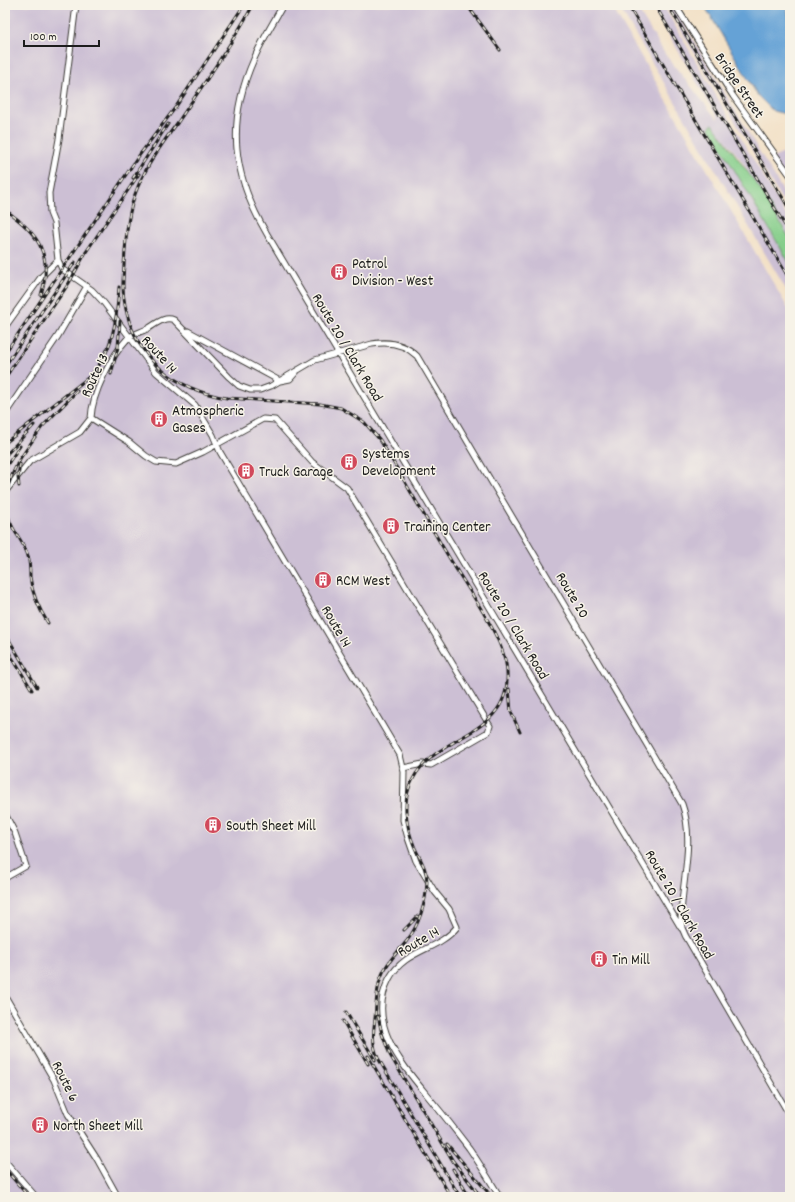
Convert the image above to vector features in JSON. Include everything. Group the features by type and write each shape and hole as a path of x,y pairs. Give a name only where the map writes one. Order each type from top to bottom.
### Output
{"street":[{"path":"5,327 41,277 58,260 54,223 50,214 50,193 60,139 76,5"},
{"name":"Route 20 / Clark Road","path":"283,5 256,54 248,73 238,109 236,140 240,175 254,212 686,937 790,1116"},
{"name":"Bridge Street","path":"675,5 733,96 790,175"},
{"name":"Route 14","path":"58,260 62,269 86,286 104,303 156,372 194,405 343,661 400,755 403,768 403,820 408,838 416,861 435,892 449,909 457,927 451,935 413,954 399,964 388,980 382,1000 383,1019 389,1041 400,1062 470,1149 500,1197"},
{"path":"5,414 58,336 86,286"},
{"name":"Route 13","path":"5,492 30,461 80,432 91,418 91,409 108,365 129,337 138,334 166,319 174,320 239,386 250,390 260,390 280,381 290,379 298,370 308,363 338,354"},
{"name":"Route 13","path":"183,329 280,381"},
{"name":"Route 20","path":"338,354 372,344 391,343 411,351 426,369 682,804 688,831 681,917 681,924 686,937"},
{"name":"Route 13","path":"91,418 129,442 156,462 176,464 198,455 263,418 275,420 312,462 347,488 490,726 488,732 431,765 423,764 403,768"},
{"path":"5,814 15,833 26,866 5,878"},
{"name":"Route 6","path":"5,996 54,1080 68,1114 97,1159 118,1197"},
{"path":"5,1162 36,1197"}],"shaded area":[{"path":"5,5 611,5 790,312 790,1197 5,1197"},
{"path":"618,5 635,5 665,54 717,119 718,118 651,5 663,5 790,222 790,239 741,160 713,124 709,127 790,264 790,296"},
{"path":"666,5 673,5 790,203 790,214"},
{"path":"790,150 790,191 771,159"}],"green space":[{"path":"713,124 760,189 790,239 790,264 709,127"}],"water":[{"path":"704,5 787,5 790,28 790,115 773,111 758,96"}],"railway":[{"path":"5,353 138,157 175,108 244,5"},
{"path":"253,5 217,64 154,156 138,187 132,204 127,232 123,278 125,305 130,324 138,341 148,356 160,368 191,388 208,394 227,398 320,404 341,408 364,422 380,440 444,549 486,616 500,646 507,672 505,693 497,709 485,722 438,752 424,764 409,787 406,805 407,822 412,840 426,873 426,890 421,914 415,929 389,963 379,982 374,1029 374,1044 378,1058 460,1197"},
{"path":"467,5 500,50"},
{"path":"628,5 790,280"},
{"path":"655,5 790,234"},
{"path":"668,5 790,210"},
{"path":"133,178 168,124"},
{"path":"5,378 69,283 86,252 139,174"},
{"path":"5,210 26,227 40,245 44,256 45,268 41,295"},
{"path":"5,366 75,262"},
{"path":"5,443 89,377 97,368 109,347 115,323 119,287"},
{"path":"111,374 118,347 120,321"},
{"path":"17,463 42,427 77,391"},
{"path":"5,456 34,425"},
{"path":"5,468 20,446"},
{"path":"20,459 9,483 6,509 12,526 27,552 32,589 39,607 48,623"},
{"path":"19,486 18,477 20,464"},
{"path":"5,633 37,687"},
{"path":"5,646 32,690"},
{"path":"509,689 511,712 520,732"},
{"path":"404,930 418,916"},
{"path":"346,1012 375,1060"},
{"path":"378,1016 382,1034 390,1055 453,1161 481,1197"},
{"path":"343,1021 368,1064"},
{"path":"368,1056 451,1197"},
{"path":"447,1144 492,1197"},
{"path":"5,1169 29,1197"},
{"path":"453,1169 469,1197"}],"place":[{"name":"Patrol Division - West","path":"339,272"},
{"name":"Atmospheric Gases","path":"159,419"},
{"name":"Systems Development","path":"349,462"},
{"name":"Truck Garage","path":"246,471"},
{"name":"Training Center","path":"391,526"},
{"name":"RCM West","path":"323,580"},
{"name":"South Sheet Mill","path":"213,825"},
{"name":"Tin Mill","path":"599,959"},
{"name":"North Sheet Mill","path":"40,1125"}]}
